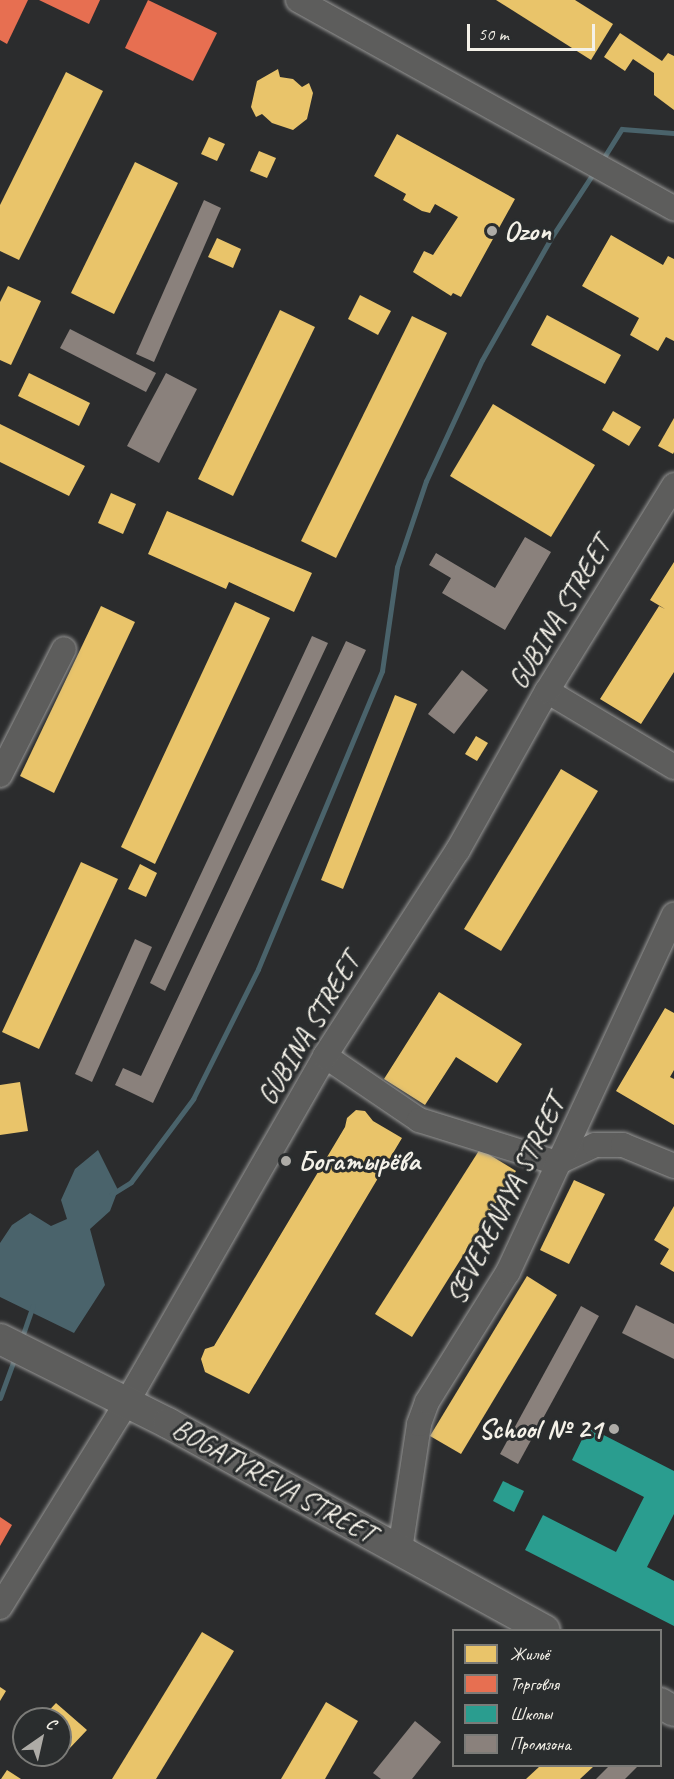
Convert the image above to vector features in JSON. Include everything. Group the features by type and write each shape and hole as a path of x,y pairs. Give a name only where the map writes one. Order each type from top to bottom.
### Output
{"main road":[{"name":"BOGATYREVA STREET","path":"0,1339 128,1402 543,1629"}],"street":[{"path":"298,0 597,168 674,208"},
{"name":"GUBINA STREET","path":"0,1607 128,1402 325,1056 458,850 547,691 674,485"},
{"path":"0,775 64,649"},
{"path":"547,691 674,766"},
{"name":"SEVERENAYA STREET","path":"400,1551 419,1424 427,1402 508,1272 557,1163 591,1101 671,932"},
{"path":"325,1056 419,1120 557,1163 595,1145 623,1145 674,1166"}],"water":[{"path":"98,1150 118,1190 110,1211 90,1229 105,1285 74,1333 0,1297 0,1243 12,1225 30,1213 51,1226 67,1219 61,1200 75,1169"}],"building: Жильё":[{"path":"496,0 575,0 613,24 591,60"},
{"path":"620,33 662,61 668,53 674,56 674,110 654,95 654,73 633,59 625,71 604,57"},
{"path":"278,69 280,77 293,79 302,87 309,83 313,93 307,119 293,130 272,123 262,114 256,117 251,107 257,81"},
{"path":"66,72 103,91 19,260 0,251 0,205"},
{"path":"397,134 515,199 461,297 453,293 451,296 413,272 424,251 433,255 458,217 435,204 430,213 422,211 403,200 406,194 374,176"},
{"path":"209,137 225,144 217,161 201,154"},
{"path":"259,151 276,158 267,178 250,171"},
{"path":"135,162 178,183 114,314 71,293"},
{"path":"611,235 663,265 668,256 674,259 674,341 666,337 658,351 630,335 639,318 582,286"},
{"path":"217,238 241,249 233,268 208,257"},
{"path":"8,286 41,301 11,365 0,360 0,302"},
{"path":"360,295 391,311 378,335 348,319"},
{"path":"280,310 315,327 233,496 198,479"},
{"path":"547,315 621,355 605,384 531,345"},
{"path":"412,316 447,333 336,558 301,541"},
{"path":"29,373 90,403 79,426 18,396"},
{"path":"493,404 595,465 551,537 450,476"},
{"path":"613,411 641,427 629,446 602,430"},
{"path":"674,418 674,452 673,454 658,446"},
{"path":"0,424 85,466 69,496 0,462"},
{"path":"111,493 136,504 123,534 98,523"},
{"path":"167,511 312,573 294,612 229,582 226,589 148,554"},
{"path":"674,562 674,672 641,724 600,699 659,606 665,609 650,600"},
{"path":"235,602 270,618 155,864 121,847"},
{"path":"101,606 135,622 54,793 20,776"},
{"path":"395,695 417,704 343,889 321,880"},
{"path":"476,736 488,743 477,761 465,754"},
{"path":"561,769 598,791 501,951 464,929"},
{"path":"81,862 118,879 39,1049 2,1032"},
{"path":"140,864 157,873 146,897 128,889"},
{"path":"439,992 522,1044 497,1083 456,1057 425,1105 384,1079"},
{"path":"665,1008 674,1013 674,1070 670,1077 674,1079 674,1125 616,1091"},
{"path":"20,1082 28,1131 0,1135 0,1085"},
{"path":"356,1110 365,1111 373,1121 402,1138 249,1394 205,1372 201,1359 205,1349 214,1346 345,1127 347,1118"},
{"path":"480,1149 516,1171 412,1337 375,1314"},
{"path":"574,1180 605,1194 569,1264 540,1250"},
{"path":"674,1206 674,1272 660,1264 669,1249 654,1240"},
{"path":"527,1276 557,1295 461,1454 430,1436"},
{"path":"202,1632 234,1651 156,1779 112,1779"},
{"path":"0,1687 6,1691 0,1701"},
{"path":"326,1702 358,1721 325,1779 281,1779"},
{"path":"72,1717 87,1730 72,1746"},
{"path":"539,1767 593,1767 580,1779 526,1779"},
{"path":"7,1770 21,1779 1,1779"}],"building: Торговля":[{"path":"0,0 28,0 7,44 0,40"},
{"path":"39,0 100,0 89,24"},
{"path":"148,0 217,33 193,81 125,48"},
{"path":"0,1517 12,1525 0,1546"}],"building: Школы":[{"path":"588,1427 674,1471 674,1514 647,1567 674,1581 674,1626 525,1550 543,1515 616,1552 644,1497 572,1460"},
{"path":"503,1481 524,1491 514,1512 493,1501"}],"building: Промзона":[{"path":"204,200 221,208 154,362 136,354"},
{"path":"70,329 156,373 146,392 60,348"},
{"path":"166,373 197,389 159,463 127,446"},
{"path":"525,537 551,552 505,630 442,593 451,578 429,565 436,553 495,588"},
{"path":"312,636 328,643 165,991 150,983"},
{"path":"346,641 366,650 153,1103 115,1085 123,1068 141,1076"},
{"path":"462,670 488,690 454,734 428,714"},
{"path":"135,939 152,947 92,1082 75,1074"},
{"path":"636,1305 674,1324 674,1359 622,1333"},
{"path":"581,1306 599,1316 518,1464 500,1454"},
{"path":"415,1721 441,1742 412,1779 381,1779 373,1773"},
{"path":"608,1767 637,1767 625,1779 596,1779"}],"waterway":[{"path":"601,162 622,129 674,133"},
{"path":"112,1194 131,1182 193,1099 258,969 382,671 397,567 426,481 482,360 551,238 594,172"},
{"path":"21,1340 33,1306"},
{"path":"0,1398 15,1357"}],"place":[{"name":"Ozon","path":"492,231"},
{"name":"Богатырёва","path":"286,1161"},
{"name":"School № 21","path":"614,1429"}]}
